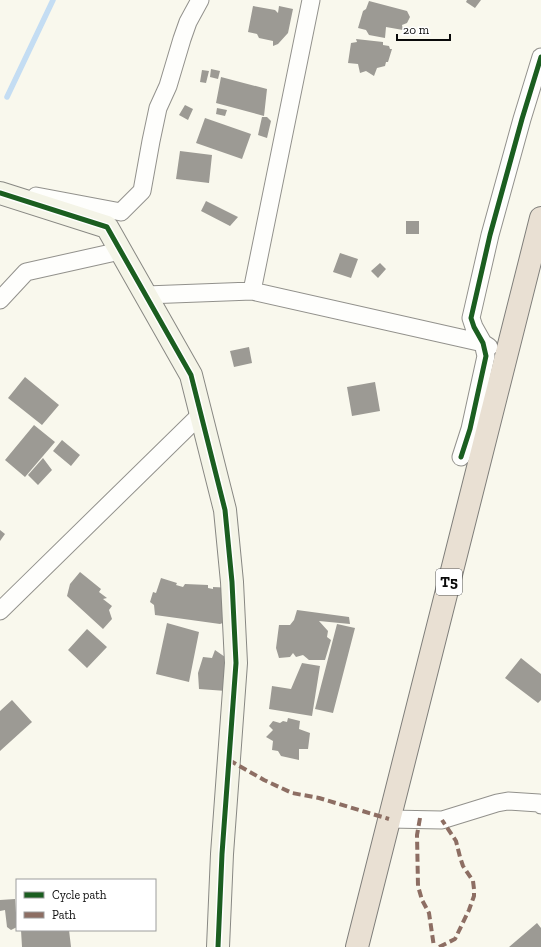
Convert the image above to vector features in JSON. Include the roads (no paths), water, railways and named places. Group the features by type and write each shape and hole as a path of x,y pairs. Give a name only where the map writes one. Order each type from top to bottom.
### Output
{"highway":[{"name":"T5","path":"357,947 541,218"}],"street":[{"path":"0,189 121,212 142,191 149,148 158,108 168,86 188,22 200,0"},
{"path":"252,291 312,0"},
{"path":"461,457 470,429 486,356 483,343 471,318 490,236 522,119 541,57"},
{"path":"0,193 107,227 190,376 224,510 232,582 236,663 222,854 218,947"},
{"path":"0,300 26,272 120,250"},
{"path":"146,295 252,291 483,343 505,359"},
{"path":"0,611 200,415"},
{"path":"389,819 442,820 508,801 541,804"}],"waterway":[{"path":"7,97 53,0"}]}
